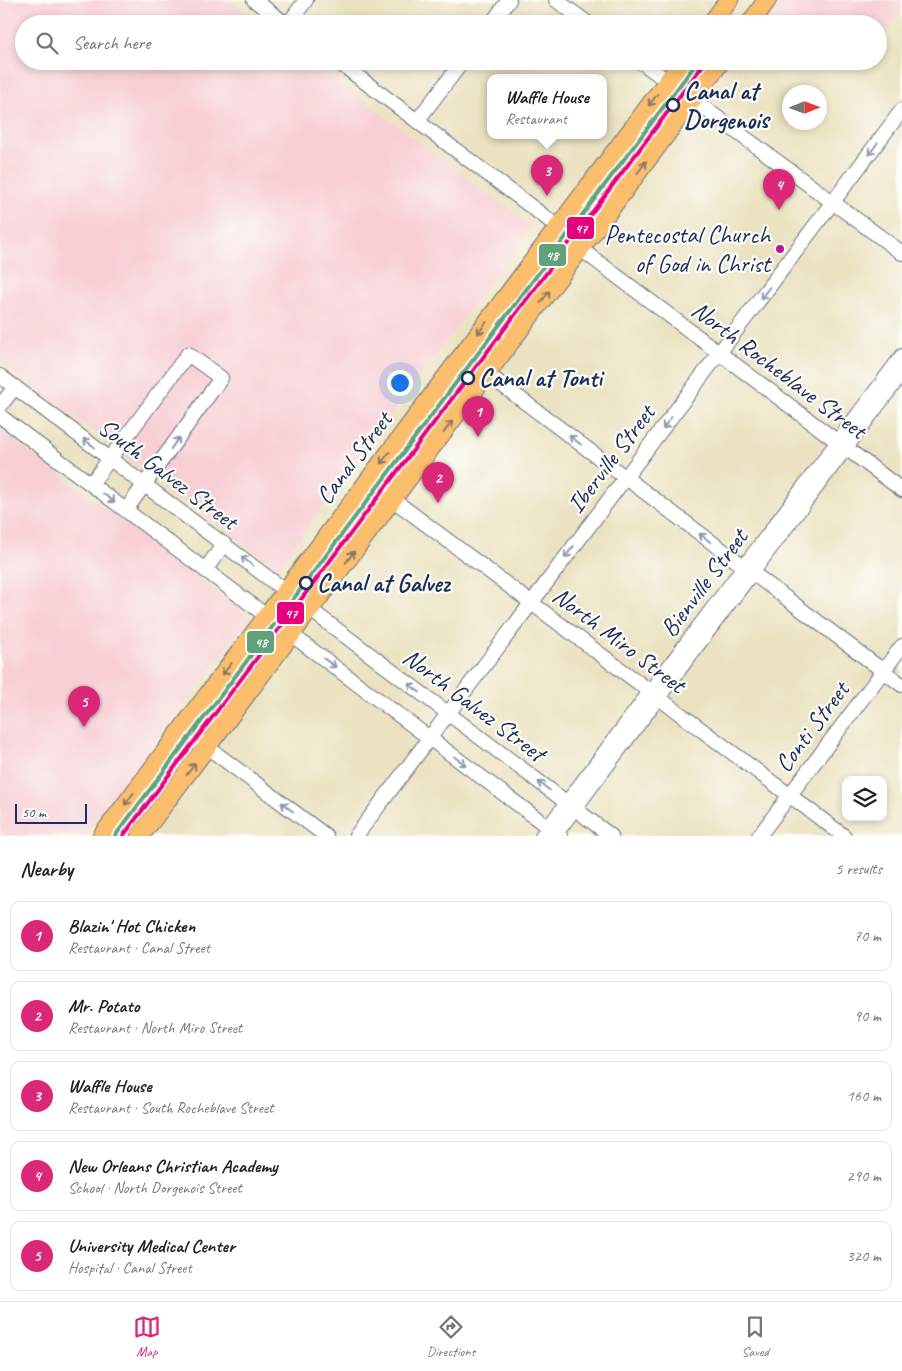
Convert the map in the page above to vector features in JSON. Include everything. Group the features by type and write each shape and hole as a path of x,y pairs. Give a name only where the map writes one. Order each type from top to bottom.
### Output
{"main road":[{"path":"718,15 729,0"},
{"path":"756,15 767,0"},
{"name":"Canal Street","path":"102,836 557,226 676,70"},
{"path":"140,836 715,70"},
{"path":"353,500 378,519"},
{"path":"198,708 223,725"}],"street":[{"path":"254,0 275,15"},
{"path":"294,15 306,0"},
{"path":"498,15 509,0"},
{"path":"556,0 577,15"},
{"name":"North Rocheblave Street","path":"348,70 557,226 566,238 581,250 902,490"},
{"path":"418,121 456,70"},
{"path":"653,70 902,253"},
{"name":"Iberville Street","path":"356,836 530,602 626,478 902,110"},
{"path":"91,484 188,354 221,378 126,510"},
{"path":"462,355 902,686"},
{"name":"Bienville Street","path":"842,445 902,356"},
{"name":"Bienville Street","path":"552,834 654,694 842,445 902,373"},
{"name":"South Galvez Street","path":"0,376 309,609"},
{"path":"0,406 15,387"},
{"path":"0,416 429,738 552,834"},
{"name":"North Miro Street","path":"368,481 844,836"},
{"path":"205,570 224,544"},
{"name":"North Galvez Street","path":"309,609 611,836"},
{"name":"Conti Street","path":"759,836 902,646"},
{"path":"182,728 326,836"}],"shaded area":[{"path":"0,0 229,0 248,15 15,15 15,70 323,70 532,226 277,568 0,362"},
{"path":"781,0 902,0 902,10 887,31 887,15 770,15"},
{"path":"0,429 251,618 83,836 0,836"}],"transit line":[{"name":"48","path":"115,836 691,70"},
{"name":"47","path":"123,836 699,70"}],"place":[{"name":"Canal at Dorgenois","path":"673,105"},
{"name":"Waffle House","path":"547,196"},
{"name":"New Orleans Christian Academy","path":"779,210"},
{"name":"Pentecostal Church of God in Christ","path":"780,249"},
{"name":"Canal at Tonti","path":"468,378"},
{"name":"Blazin' Hot Chicken","path":"478,437"},
{"name":"Mr. Potato","path":"438,503"},
{"name":"Canal at Galvez","path":"306,583"},
{"name":"University Medical Center","path":"84,727"}]}
